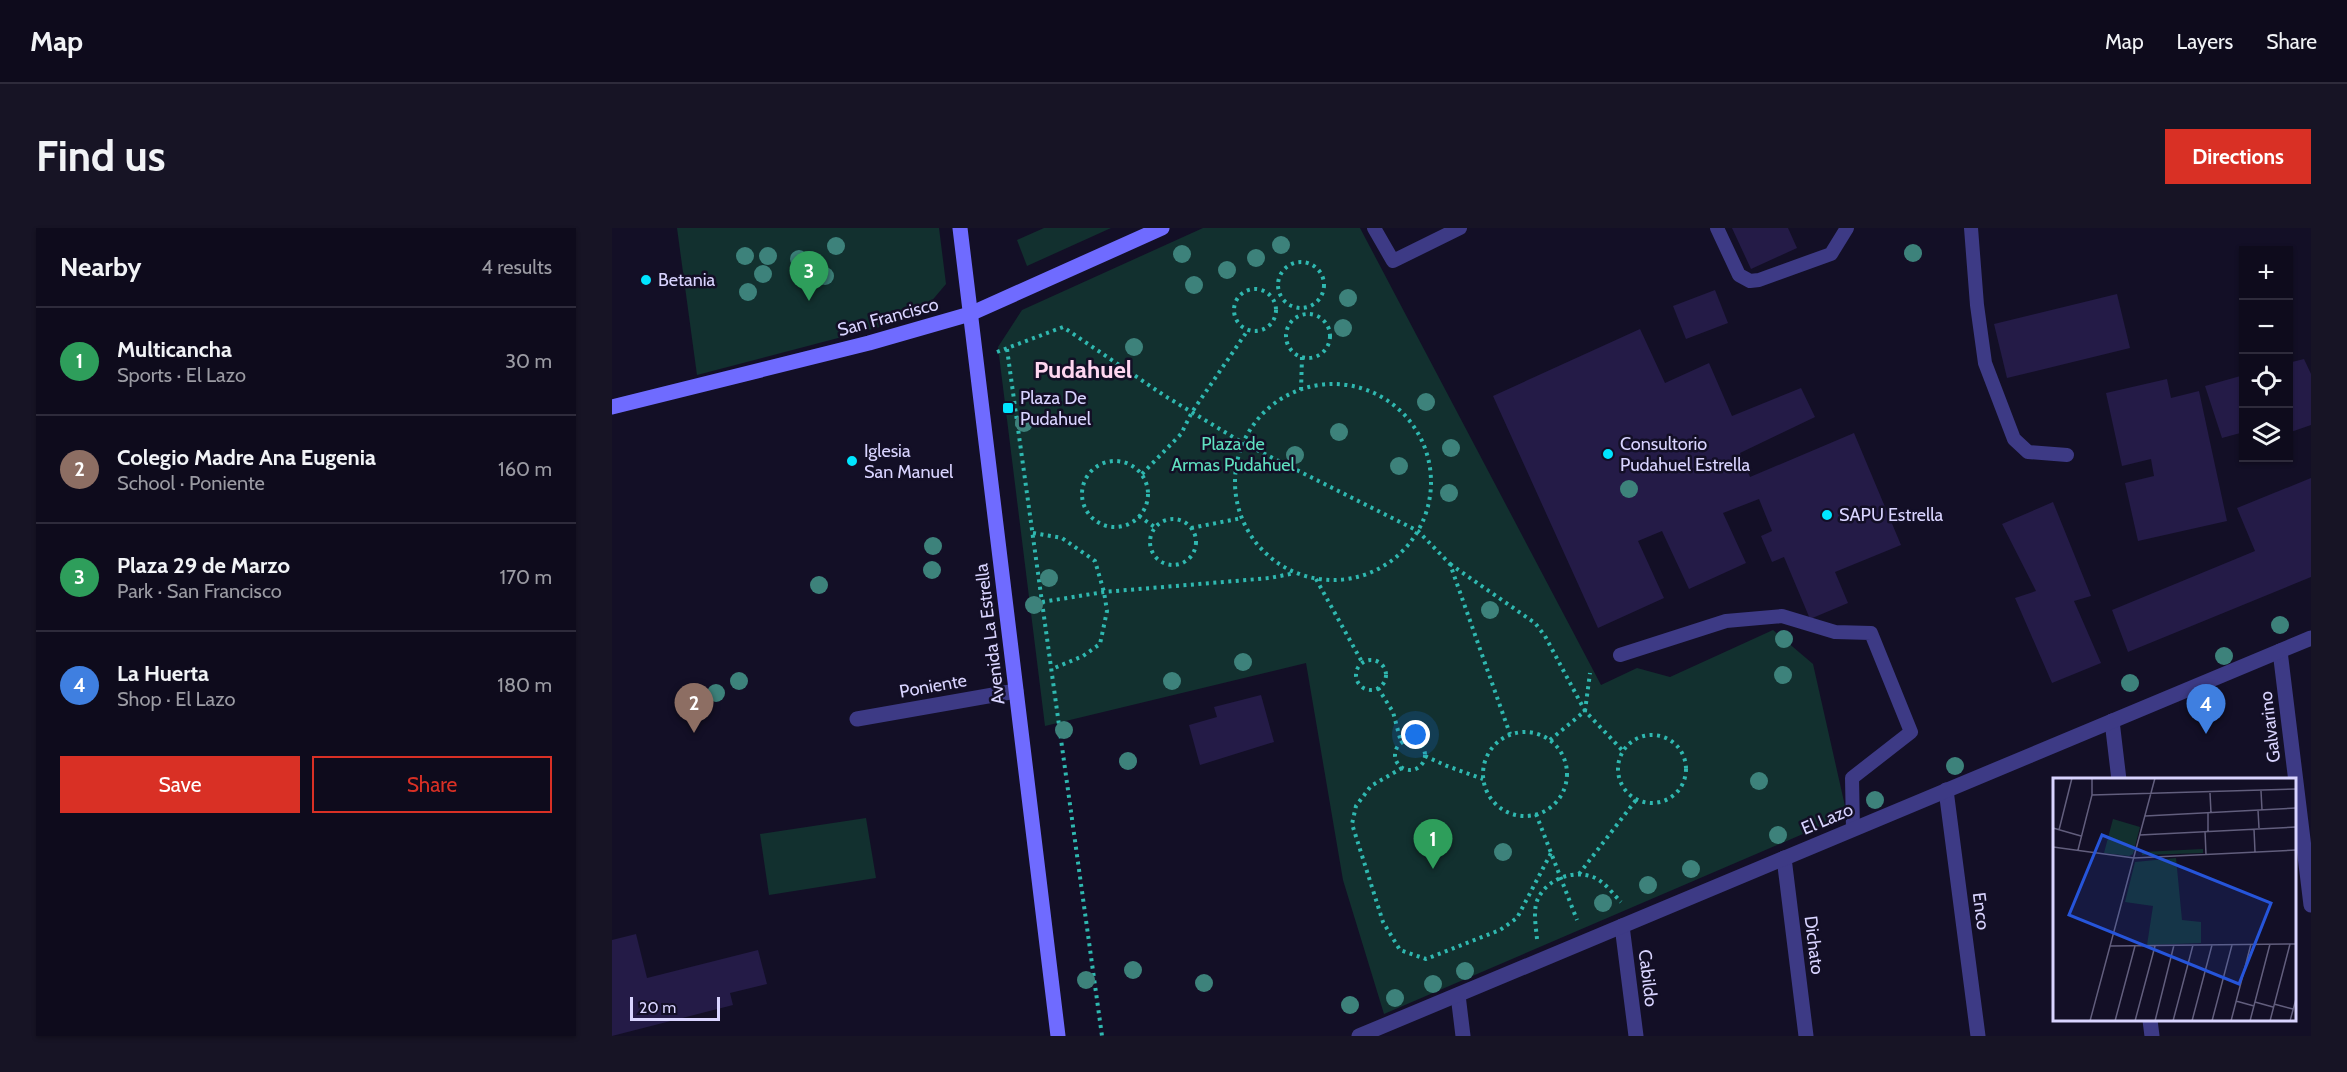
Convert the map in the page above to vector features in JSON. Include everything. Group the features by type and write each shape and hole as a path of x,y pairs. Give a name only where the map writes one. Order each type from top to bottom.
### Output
{"main road":[{"name":"Avenida La Estrella","path":"960,228 1058,1036"},
{"name":"San Francisco","path":"612,407 869,343 970,314 1162,228"}],"street":[{"name":"El Lazo","path":"1359,1036 2311,638"},
{"name":"Galvarino","path":"2280,651 2296,778"},
{"name":"Poniente","path":"857,719 1016,691"},
{"path":"2112,721 2119,778"},
{"name":"Galvarino","path":"2296,782 2311,905"},
{"name":"Enco","path":"1946,790 1978,1036"},
{"name":"Dichato","path":"1784,858 1806,1036"},
{"name":"Cabildo","path":"1622,926 1636,1036"},
{"path":"1458,995 1463,1036"},
{"path":"2150,1021 2152,1036"}],"lane":[{"path":"1374,228 1393,261 1460,228"},
{"path":"1717,228 1739,275 1750,280 1760,280 1831,254 1847,228"},
{"path":"1971,228 1977,305 1985,363 2006,421 2014,439 2028,452 2067,456"},
{"path":"1620,655 1726,621 1782,616 1835,632 1871,633 1911,732 1852,777 1853,829"}],"path":[{"path":"1296,263 1312,265 1322,276 1324,283 1320,298 1309,307 1301,309 1287,304 1282,299 1278,285 1283,271 1296,263"},
{"path":"1259,288 1266,291 1275,301 1277,307 1274,321 1262,330 1248,330 1237,321 1234,314 1236,300 1246,291 1259,288"},
{"path":"1311,314 1318,316 1328,326 1330,341 1327,348 1316,357 1302,357 1296,355 1287,344 1287,329 1296,317 1311,314"},
{"path":"976,359 1063,327 1165,396 1243,442 1418,531 1450,564 1535,623 1545,636 1585,711 1623,751"},
{"path":"1142,474 1181,434 1192,412 1248,330"},
{"path":"1007,349 1102,1036"},
{"path":"1301,390 1302,357"},
{"path":"1328,385 1355,387 1389,401 1414,427 1423,443 1429,460 1431,479 1428,506 1418,531 1407,546 1375,571 1336,580 1297,573 1279,564 1263,551 1251,536 1242,518 1236,499 1235,479 1243,442 1255,423 1269,408 1301,390 1328,385"},
{"path":"1114,461 1125,462 1142,474 1148,493 1147,503 1139,516 1127,525 1107,527 1097,523 1089,516 1084,506 1083,485 1087,476 1104,463 1114,461"},
{"path":"1139,516 1156,528"},
{"path":"1191,528 1242,518"},
{"path":"1172,519 1185,523 1191,528 1196,542 1194,550 1184,561 1169,564 1156,557 1152,550 1151,536 1156,528 1172,519"},
{"path":"1033,533 1062,538 1095,561 1107,611 1100,644 1083,656 1052,669"},
{"path":"1450,564 1510,734"},
{"path":"1042,602 1104,592 1270,578 1297,573"},
{"path":"1316,578 1362,662"},
{"path":"1370,659 1379,661 1385,667 1384,683 1378,688 1371,690 1363,688 1358,683 1357,668 1362,662 1370,659"},
{"path":"1550,740 1585,711 1590,673"},
{"path":"1378,688 1393,712 1401,742"},
{"path":"1524,731 1538,733 1550,740 1560,749 1566,762 1568,776 1557,801 1546,810 1536,814 1514,814 1503,810 1488,794 1483,779 1484,761 1489,751 1498,741 1510,734 1524,731"},
{"path":"1652,735 1673,742 1686,760 1687,772 1678,793 1669,800 1658,803 1647,804 1636,800 1620,784 1618,773 1623,751 1640,737 1652,735"},
{"path":"1409,739 1418,741 1424,747 1425,756 1423,763 1410,770 1402,768 1394,755 1401,742 1409,739"},
{"path":"1425,756 1483,779"},
{"path":"1402,768 1371,786 1356,806 1352,824 1383,922 1400,950 1426,959 1500,930 1517,918 1551,853"},
{"path":"1579,874 1636,800"},
{"path":"1536,814 1584,942"},
{"path":"1539,960 1535,922 1537,901 1554,880 1561,877 1579,874 1592,876 1599,880 1638,919"}],"green space":[{"path":"677,228 939,228 946,284 918,317 697,375"},
{"path":"1044,228 1111,228 1027,266 1017,240"},
{"name":"Plaza de Armas Pudahuel","path":"1203,228 1360,228 1601,685 1637,668 1670,677 1773,630 1813,664 1847,815 1384,1014 1343,880 1306,663 1045,726 998,347 1022,310"},
{"path":"866,818 876,878 769,895 760,834"}],"building":[{"path":"1732,228 1788,228 1797,248 1751,269"},
{"path":"1715,290 1728,323 1686,339 1673,306"},
{"path":"2117,294 2130,348 2007,378 1994,324"},
{"name":"Consultorio Pudahuel Estrella","path":"1640,329 1665,383 1709,363 1732,416 1801,388 1815,417 1740,453 1750,477 1854,433 1901,545 1835,572 1848,603 1810,619 1784,557 1772,562 1761,536 1772,531 1759,499 1723,513 1746,563 1689,589 1662,531 1638,541 1664,598 1598,628 1493,396"},
{"path":"2304,359 2311,374 2311,425 2293,431 2293,408 2293,362"},
{"path":"2239,376 2239,433 2222,438 2205,386"},
{"path":"2167,379 2171,398 2199,391 2227,521 2138,541 2125,483 2154,476 2151,459 2122,466 2106,393"},
{"path":"2311,478 2311,577 2128,652 2112,610 2255,551 2237,508"},
{"path":"2053,502 2091,596 2074,601 2101,663 2052,683 2015,598 2036,591 2002,524"},
{"path":"1261,695 1274,742 1200,765 1189,725 1217,717 1214,707"},
{"path":"636,934 647,978 758,950 767,984 730,993 733,1005 612,1036 612,940"}],"place":[{"name":"Betania","path":"646,280"},
{"name":"Plaza 29 de Marzo","path":"809,301"},
{"name":"Plaza De Pudahuel","path":"1008,408"},
{"name":"Consultorio Pudahuel Estrella","path":"1608,454"},
{"name":"Iglesia San Manuel","path":"852,461"},
{"name":"SAPU Estrella","path":"1827,515"},
{"name":"Colegio Madre Ana Eugenia","path":"694,733"},
{"name":"La Huerta","path":"2206,734"},
{"name":"Multicancha","path":"1433,869"}],"district":[{"name":"Pudahuel","path":"1083,370"}]}
